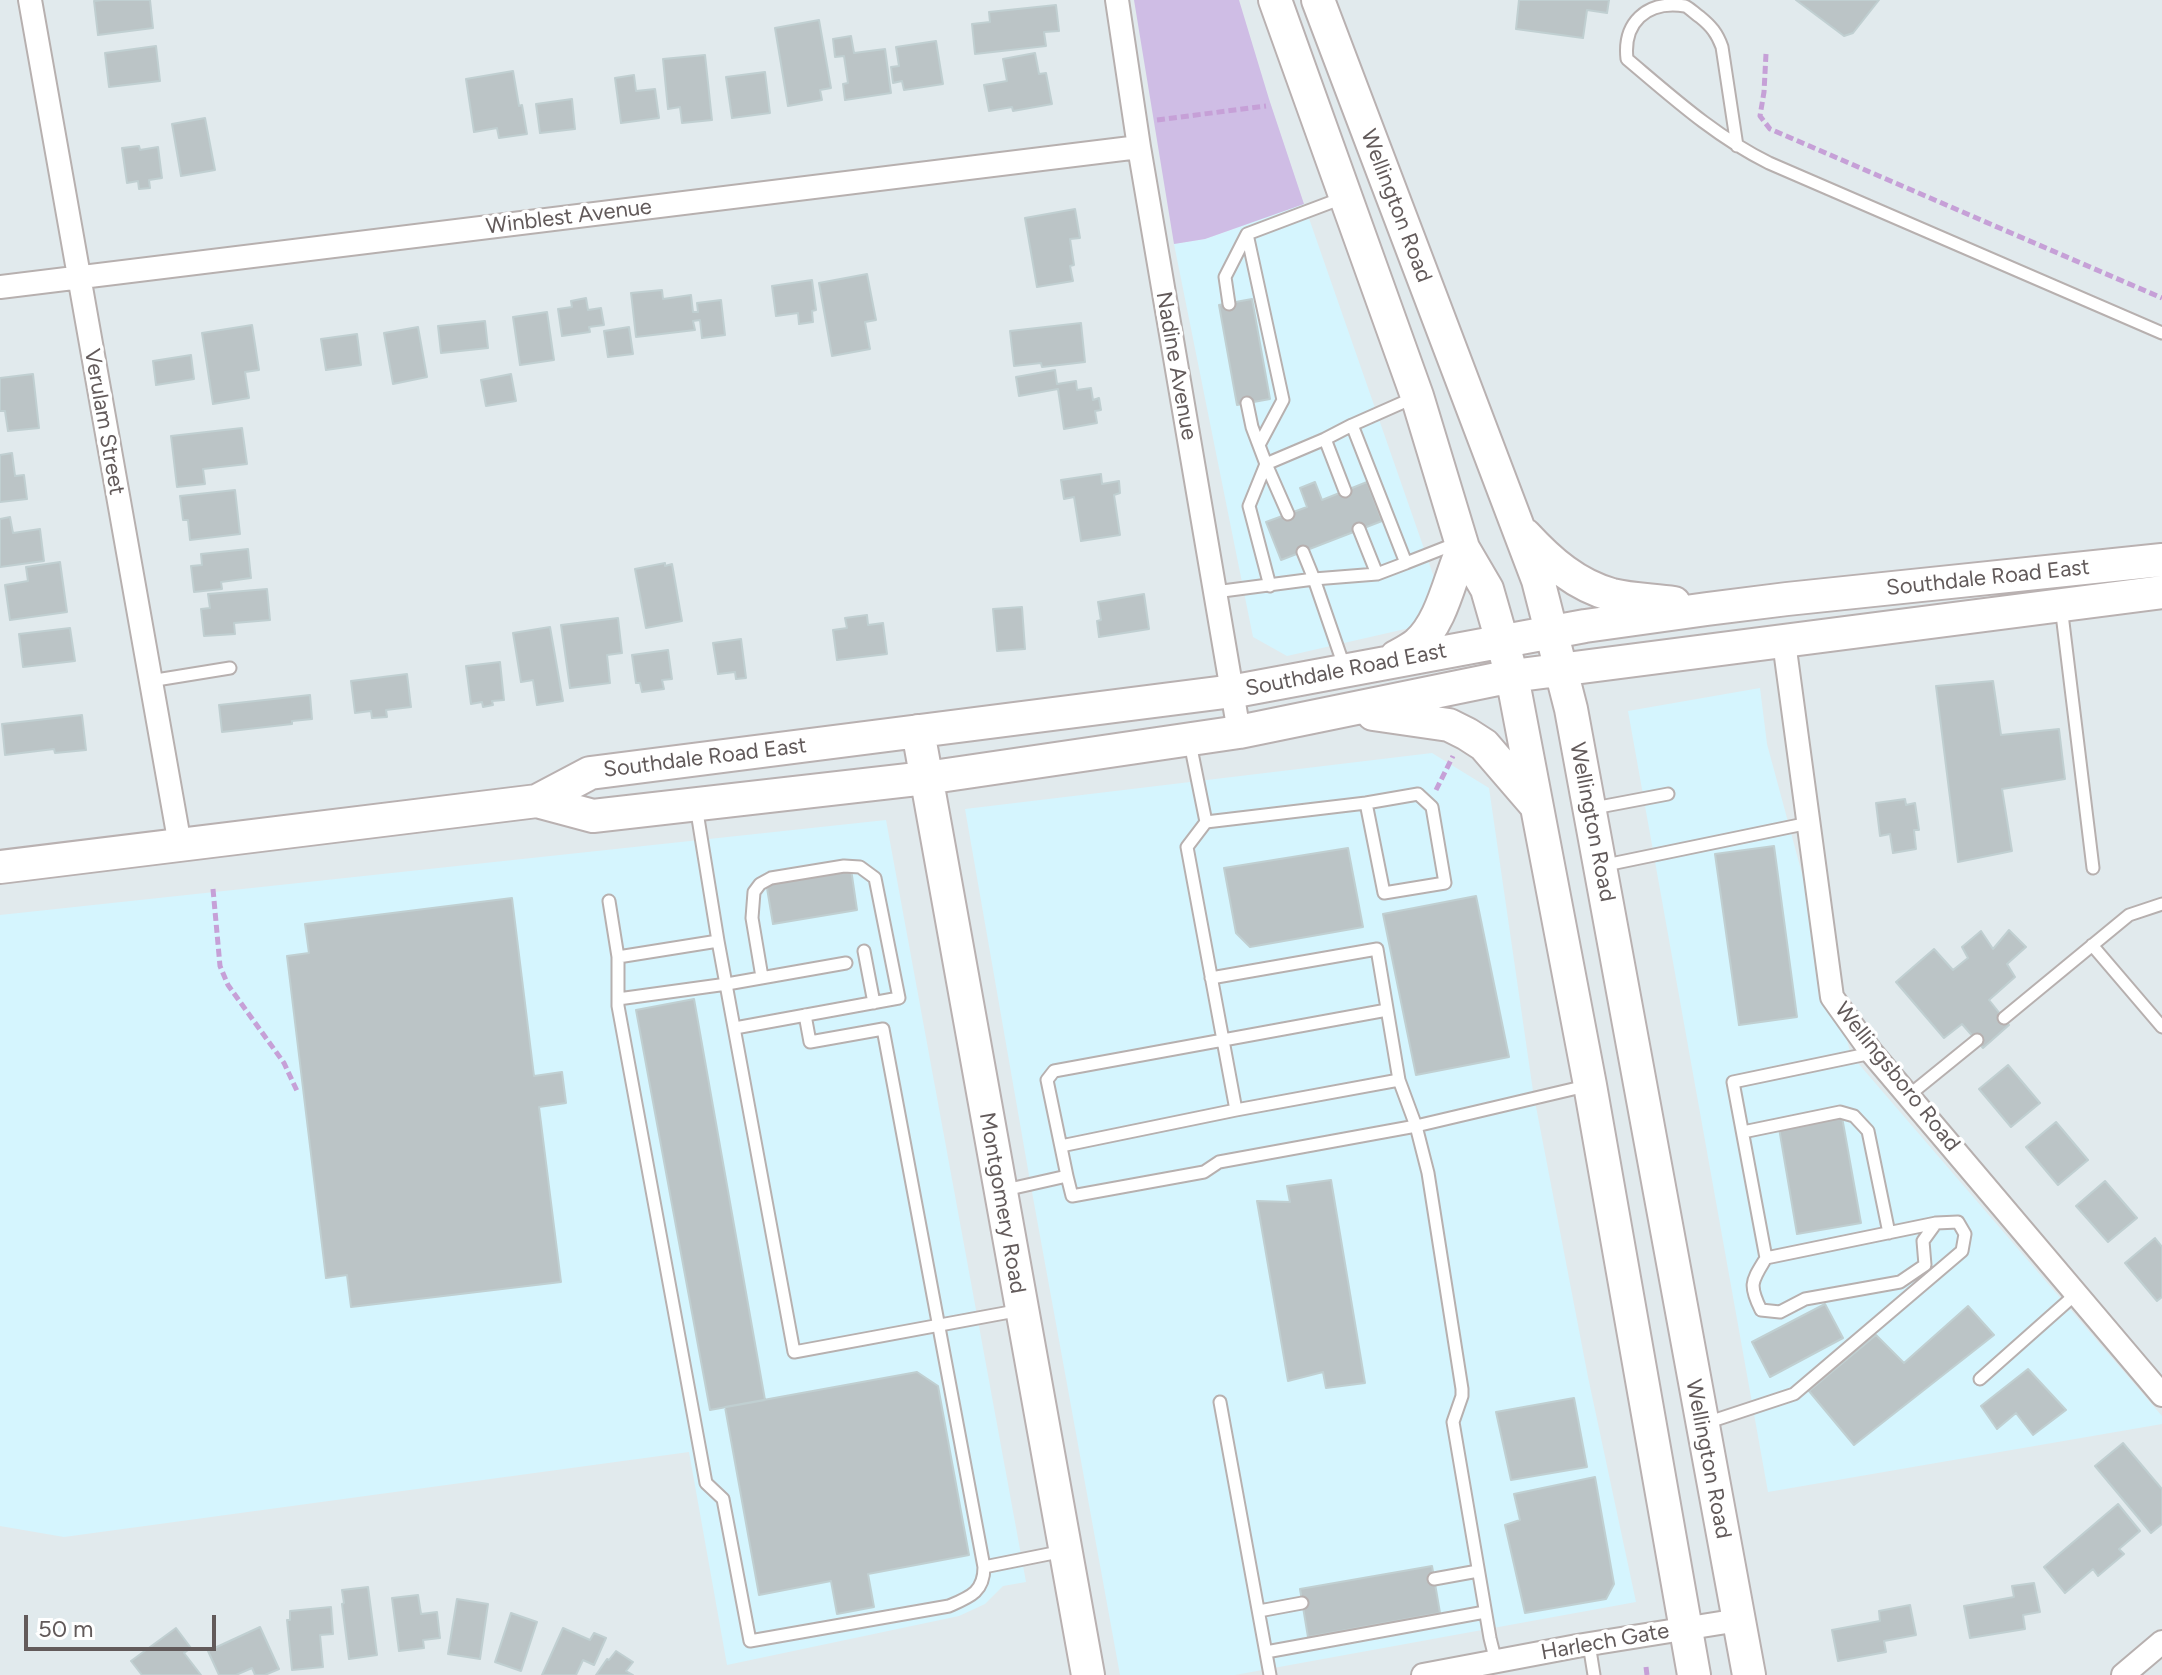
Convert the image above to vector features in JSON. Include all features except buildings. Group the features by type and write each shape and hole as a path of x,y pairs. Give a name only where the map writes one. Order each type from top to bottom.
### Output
{"main road":[{"name":"Wellington Road","path":"1275,0 1417,396 1462,545 1487,589 1512,676 1590,1085 1694,1675"},
{"name":"Wellington Road","path":"1318,0 1538,580 1571,709 1749,1675"},
{"path":"1518,527 1558,568 1590,586 1613,595 1707,609"},
{"path":"1389,662 1418,644 1427,633 1443,603 1462,545"},
{"name":"Southdale Road East","path":"0,867 537,801 590,773 1232,691 1551,632 1707,609 2162,560"},
{"name":"Southdale Road East","path":"537,801 593,816 926,778 1239,732 1512,676 2162,592"},
{"path":"1344,711 1430,721 1458,729 1484,745 1536,805"},
{"name":"Montgomery Road","path":"918,731 1088,1675"},
{"path":"1652,1432 1701,1425"}],"street":[{"name":"Verulam Street","path":"30,0 180,845"},
{"name":"Nadine Avenue","path":"1117,0 1139,147 1239,732"},
{"name":"Winblest Avenue","path":"0,287 1139,147"},
{"name":"Wellingsboro Road","path":"1784,642 1832,997 1872,1053 2162,1395"},
{"name":"Harlech Gate","path":"1423,1675 1739,1620"},
{"path":"2123,1675 2162,1642"}],"lane":[{"path":"1737,146 1718,35 1685,5 1667,0 1652,1 1641,8 1633,19 1627,38 1627,59 1737,146 1769,163 2162,333"},
{"path":"1229,304 1225,277 1247,234 1346,197"},
{"path":"1247,234 1283,400 1259,445"},
{"path":"1270,586 1249,506 1266,464 1417,396"},
{"path":"1247,403 1266,464 1288,514"},
{"path":"1352,425 1406,563"},
{"path":"1325,439 1345,491"},
{"path":"1359,529 1377,574"},
{"path":"1215,592 1377,574 1462,545"},
{"path":"1303,552 1345,670"},
{"path":"2060,605 2093,868"},
{"path":"150,681 230,668"},
{"path":"1189,738 1206,822"},
{"path":"1236,1110 1187,847 1206,822 1418,794 1432,807 1445,883 1384,893 1366,803"},
{"path":"1589,809 1668,794"},
{"path":"696,805 794,1352 1022,1310"},
{"path":"1600,866 1809,823"},
{"path":"735,1028 899,998 875,878 860,867 844,866 771,878 760,884 754,892 752,918 762,977"},
{"path":"609,901 618,957 618,999 706,1483 723,1499 750,1641 949,1606 975,1592 983,1583 984,1567 883,1029 810,1042 805,1015"},
{"path":"2004,1018 2129,915 2161,906"},
{"path":"618,957 718,941"},
{"path":"2092,945 2162,1027"},
{"path":"1211,978 1377,949 1399,1080 1416,1126 1428,1173 1459,1361 1462,1396 1453,1422 1496,1662"},
{"path":"864,951 874,1003"},
{"path":"618,999 846,963"},
{"path":"1387,1010 1054,1071 1047,1080 1072,1196 1204,1172 1219,1162 1416,1126 1590,1085"},
{"path":"1908,1096 1977,1040"},
{"path":"1872,1053 1733,1082 1766,1258 1752,1281 1752,1292 1761,1310 1780,1312 1805,1299 1900,1282 1925,1265 1923,1241 1936,1223"},
{"path":"1061,1146 1399,1080"},
{"path":"1743,1132 1840,1112 1854,1116 1868,1131 1889,1233"},
{"path":"1000,1191 1067,1176"},
{"path":"1701,1425 1794,1394 1962,1251 1965,1234 1958,1222 1936,1223 1766,1258"},
{"path":"1980,1379 2077,1293"},
{"path":"1220,1402 1270,1675"},
{"path":"984,1567 1065,1551"},
{"path":"1434,1579 1478,1571"},
{"path":"1259,1611 1302,1603"},
{"path":"1266,1652 1485,1612"},
{"path":"1589,1644 1594,1675"}],"path":[{"path":"1766,54 1760,116 1770,129 2162,298"},
{"path":"1156,120 1266,106"},
{"path":"1436,790 1456,748"},
{"path":"213,889 220,966 228,985 284,1063 298,1093"},
{"path":"1646,1667 1647,1675"}],"shaded area":[{"path":"1134,0 1239,0 1304,204 1205,239 1174,244"},
{"path":"1304,204 1437,586 1414,627 1287,656 1253,637 1174,244 1205,239"},
{"path":"1760,688 1767,744 1851,1055 2162,1416 2162,1424 1768,1492 1628,711"},
{"path":"1432,753 1489,788 1533,1091 1588,1377 1636,1602 1235,1675 1120,1675 965,809"},
{"path":"886,820 1026,1582 1003,1586 985,1604 959,1616 727,1665 689,1452 64,1537 0,1526 0,915"}]}
